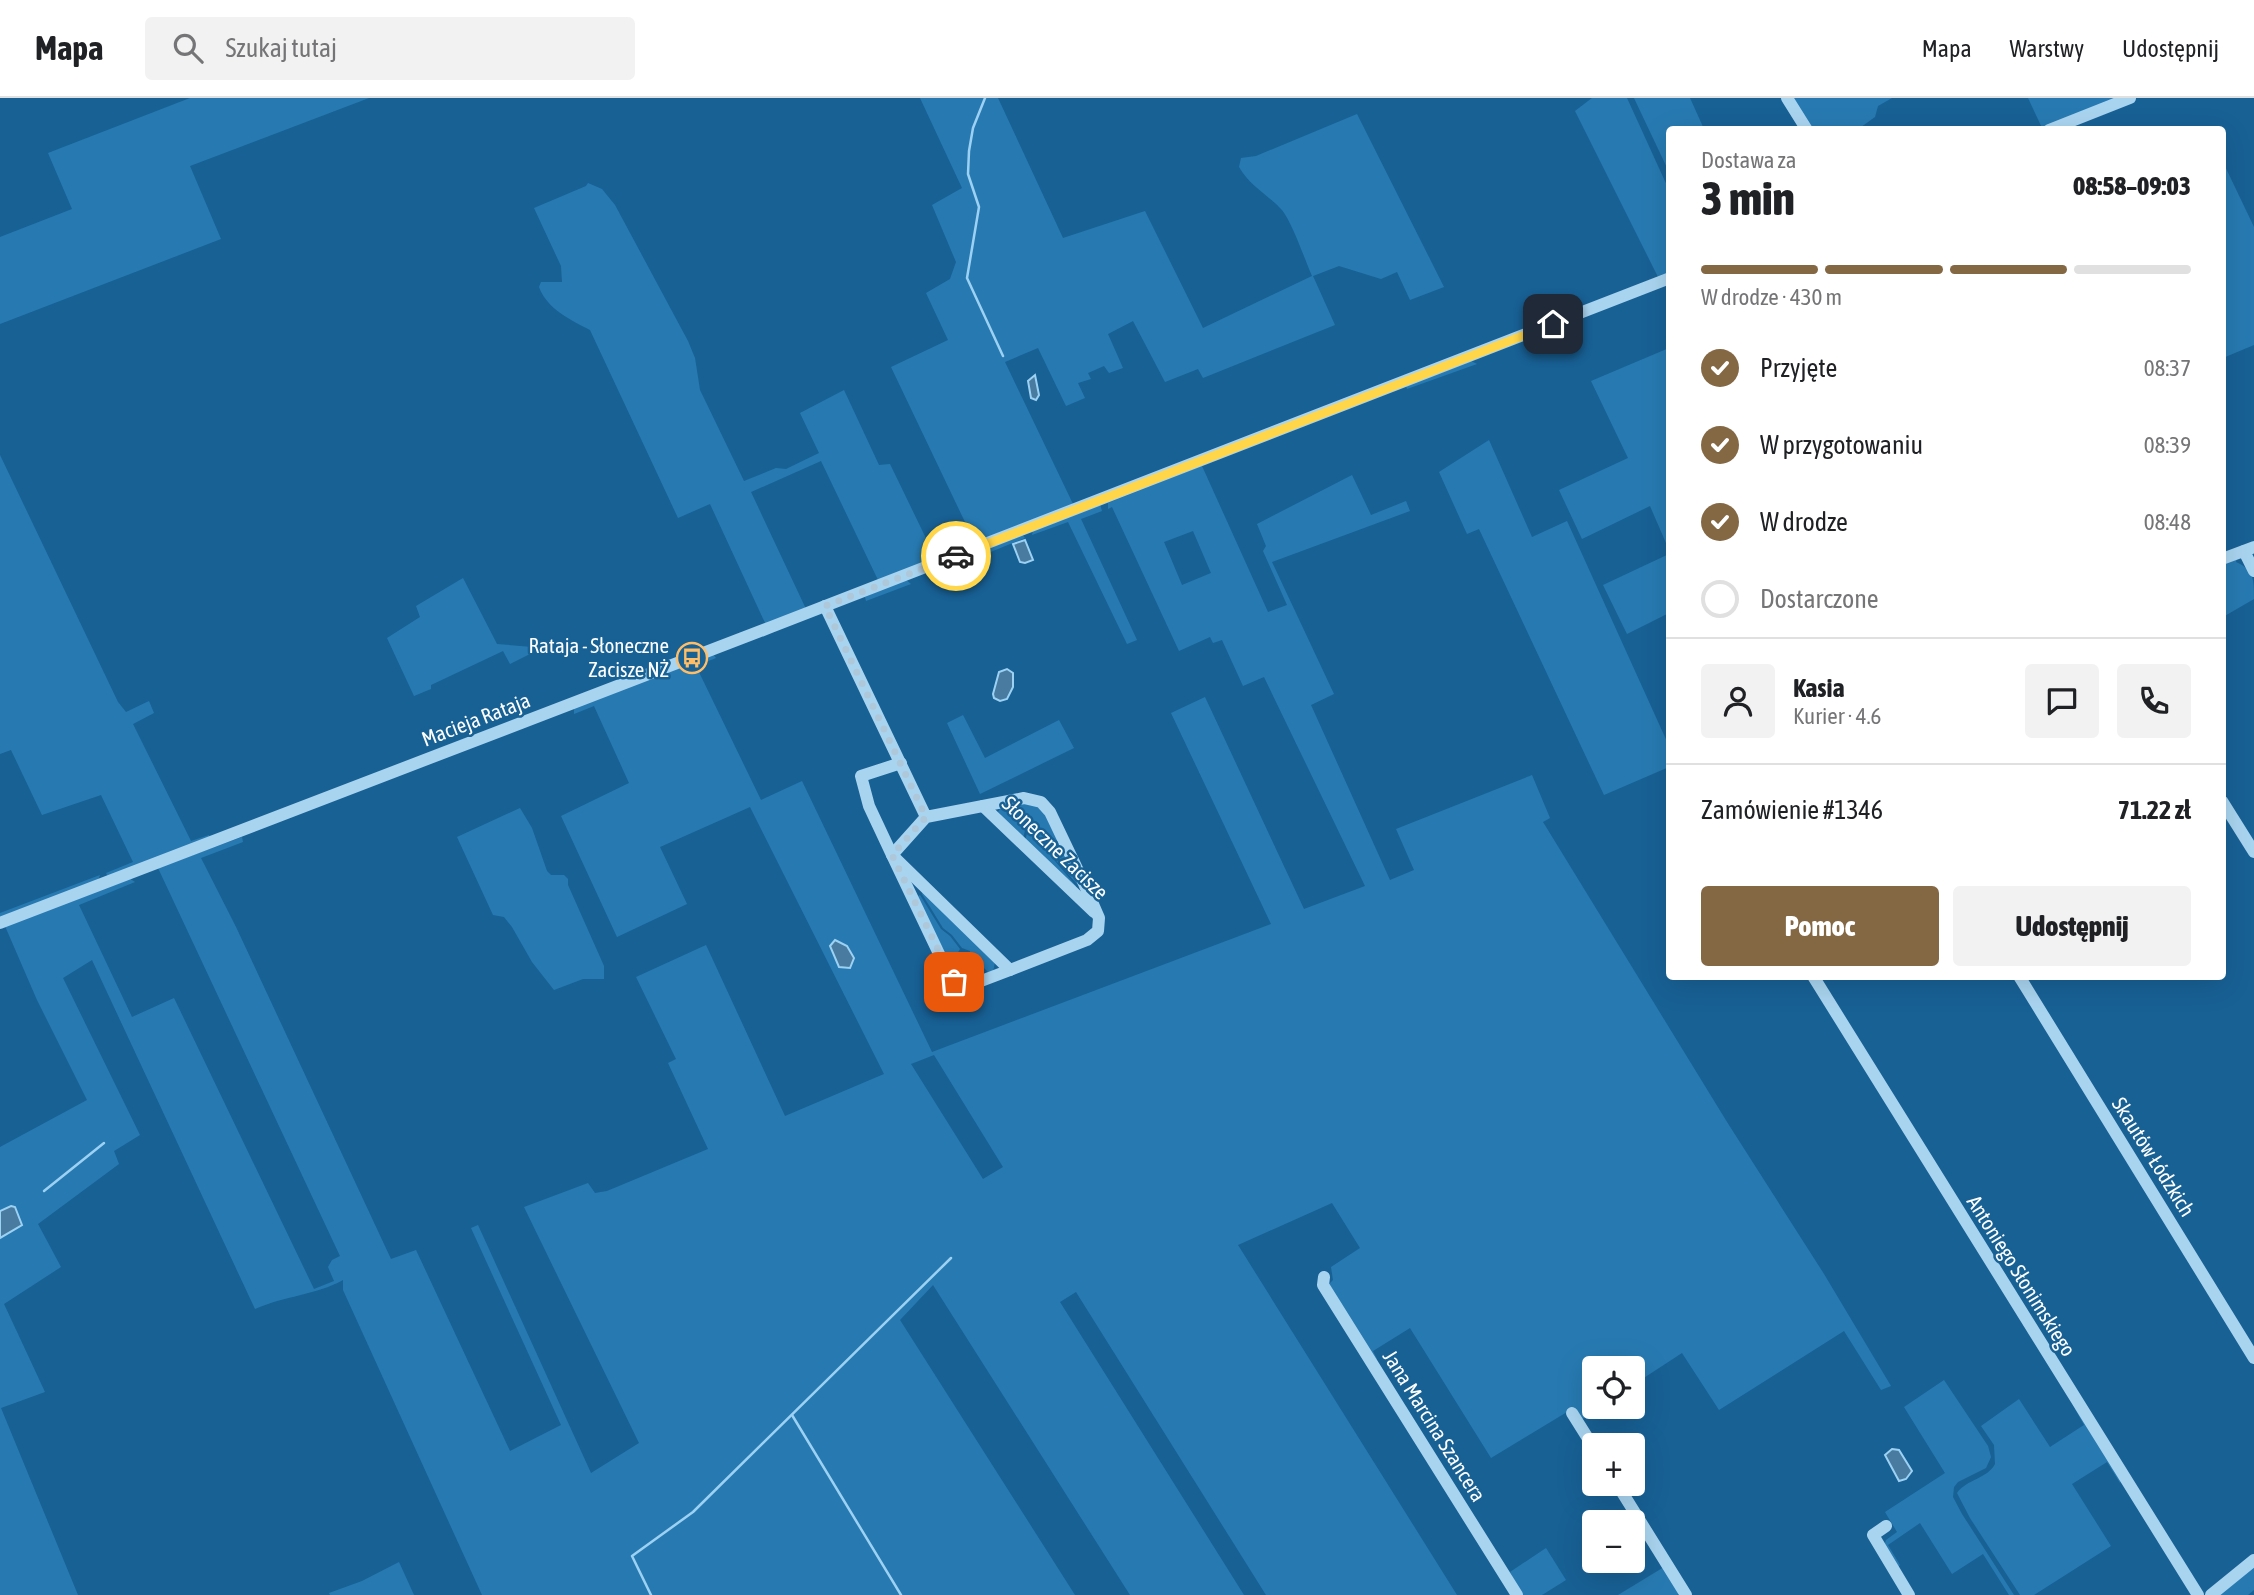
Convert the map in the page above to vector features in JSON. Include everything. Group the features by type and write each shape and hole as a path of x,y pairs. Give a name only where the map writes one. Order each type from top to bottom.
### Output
{"street":[{"path":"1787,98 1804,126"},
{"path":"2059,126 2130,98"},
{"name":"Macieja Rataja","path":"0,923 1666,280"},
{"path":"2226,558 2249,549 2254,571"},
{"path":"825,606 926,817 892,855"},
{"name":"Słoneczne Zacisze","path":"901,764 861,776 869,806 954,982 960,986 968,986 1090,939 1098,931 1100,918 1046,806 1037,799 1027,798 926,817"},
{"name":"Słoneczne Zacisze","path":"983,806 1100,918"},
{"path":"2226,807 2254,852"},
{"name":"Słoneczne Zacisze","path":"892,855 1010,970"},
{"name":"Antoniego Słonimskiego","path":"1814,980 2197,1595"},
{"name":"Skautów Łódzkich","path":"2021,980 2254,1358"},
{"name":"Jana Marcina Szancera","path":"1324,1277 1323,1285 1517,1595"},
{"path":"1572,1413 1585,1433"},
{"path":"1624,1496 1686,1595"},
{"path":"1886,1527 1873,1535 1909,1595"},
{"path":"2211,1595 2254,1560"}],"shaded area":[{"path":"190,98 369,98 190,166 221,239 0,324 0,237 72,209 48,153"},
{"path":"920,98 998,98 1063,238 1145,211 1203,328 1312,276 1286,216 1243,174 1239,167 1241,158 1256,156 1357,114 1444,287 1410,300 1397,272 1381,279 1339,266 1313,276 1335,325 1203,378 1198,369 1165,382 1133,321 1108,334 1123,368 1109,373 1104,366 1088,373 1091,379 1078,383 1085,398 1066,406 1038,348 1005,362 1073,504 975,543 891,367 948,340 926,293 950,279 956,262 932,205 962,188"},
{"path":"1592,98 1627,98 1666,183 1666,276 1659,279 1575,111"},
{"path":"1634,98 1690,98 1703,126 1666,126 1666,166"},
{"path":"1793,98 1892,98 1878,106 1875,117 1863,126 1810,126"},
{"path":"2028,98 2122,98 2047,126 2041,126"},
{"path":"2226,168 2254,227 2254,345 2226,357"},
{"path":"588,183 602,189 615,205 688,341 695,358 700,390 744,481 776,468 786,469 819,453 800,413 844,390 879,465 890,464 936,559 879,582 821,461 751,492 806,609 766,625 710,504 678,518 590,330 554,308 539,287 541,282 562,282 561,266 534,208"},
{"path":"1666,349 1666,543 1650,506 1582,539 1559,490 1628,458 1591,381"},
{"path":"1471,361 1477,364 1407,389 1406,386"},
{"path":"1035,375 1039,395 1036,400 1031,398 1028,381"},
{"path":"1489,440 1532,537 1567,521 1666,739 1666,768 1604,795 1479,529 1467,534 1439,472"},
{"path":"0,455 118,702 126,712 149,701 154,713 133,724 191,841 209,835 210,837 108,877 106,873 133,862 101,795 42,815 11,750 0,754"},
{"path":"1202,466 1268,612 1287,605 1263,551 1266,546 1257,524 1352,475 1371,515 1406,501 1410,511 1272,562 1334,694 1311,705 1390,880 1414,870 1396,829 1532,775 1550,818 1543,822 1891,1386 1881,1390 1844,1331 1719,1410 1682,1353 1645,1377 1645,1356 1582,1356 1582,1419 1581,1420 1567,1412 1491,1458 1410,1328 1373,1351 1377,1359 1373,1359 1328,1285 1333,1280 1331,1267 1360,1248 1332,1203 1238,1245 1457,1595 1266,1595 1076,1292 1060,1302 1244,1595 1130,1595 933,1285 900,1320 1075,1595 482,1595 343,1290 343,1280 255,1309 92,960 63,978 140,1135 114,1151 119,1164 38,1224 61,1267 4,1304 45,1392 1,1408 78,1595 0,1595 0,1147 87,1100 37,1000 5,926 129,878 135,882 79,905 132,1017 174,998 314,1289 334,1281 328,1267 332,1260 340,1256 158,868 242,837 243,842 201,858 391,1259 416,1250 510,1451 561,1425 471,1228 478,1225 591,1473 639,1443 524,1207 588,1183 595,1193 607,1191 708,1149 668,1063 676,1059 636,977 706,945 785,1116 884,1074 750,807 660,847 687,904 617,937 561,816 629,783 594,706 574,714 574,707 689,664 690,667 713,654 716,658 696,666 761,800 802,781 932,1052 1271,924 1171,713 1205,697 1304,909 1365,886 1264,677 1243,686 1222,640 1213,643 1210,637 1179,651 1112,507 1108,509 1108,503","holes":["1193,531 1211,573 1182,585 1164,542","830,946 847,946 854,957 833,955","934,1055 1003,1167 983,1179 911,1064"]},
{"path":"1100,504 1102,511 1081,519 1137,640 1127,644 1068,522 1032,535 1033,530"},
{"path":"1022,534 1025,538 947,570 945,563"},
{"path":"1025,540 1033,560 1025,563 1020,562 1013,544"},
{"path":"1666,555 1666,614 1627,634 1603,585"},
{"path":"2237,558 2236,562 2250,572 2254,599 2226,615 2226,562"},
{"path":"463,578 497,644 532,647 534,652 510,664 503,651 431,685 431,689 414,696 387,638 420,617 416,606"},
{"path":"905,579 911,584 866,601 865,597"},
{"path":"1007,669 1013,673 1013,687 1007,699 1000,701 994,698 993,694 999,672"},
{"path":"963,715 985,758 1059,720 1074,748 980,794 947,723"},
{"path":"1023,802 1042,807 1081,885 1057,862 1048,838 1034,826 1033,818 1025,816 1021,820 1021,826 1025,830 1023,839 998,812 1001,807"},
{"path":"520,808 532,828 547,871 551,875 564,875 568,879 568,885 604,966 604,979 583,979 554,990 532,962 504,917 493,915 457,837"},
{"path":"1033,828 1047,839 1055,861 1076,886 1074,889 1025,841 1028,830"},
{"path":"100,875 98,880 0,920 0,913"},
{"path":"923,891 995,962 993,972 990,974 983,967 970,962 970,951 962,948 943,928 922,894"},
{"path":"920,895 941,929 960,949 958,959 968,964 966,983 959,982 916,897"},
{"path":"835,940 847,946 854,958 850,968 839,967 830,946"},
{"path":"15,1207 22,1225 0,1238 0,1211"},
{"path":"1944,1380 1988,1446 1991,1457 1986,1468 1958,1482 1954,1487 1953,1497 2014,1595 2009,1595 1983,1554 1952,1574 1920,1523 1888,1545 1900,1565 1897,1568 1884,1546 1886,1540 1897,1532 1885,1512 1945,1473 1904,1407"},
{"path":"2019,1399 2050,1447 2084,1425 2075,1409 2077,1408 2121,1480 2120,1483 2107,1462 2072,1484 2111,1546 2034,1595 2020,1595 1957,1493 1987,1473 1995,1464 1994,1445 1981,1426"},
{"path":"1892,1449 1899,1450 1912,1471 1906,1479 1899,1481 1885,1455"},
{"path":"1546,1548 1566,1580 1542,1595 1521,1595 1510,1572"},
{"path":"399,1562 414,1595 329,1593 362,1581"},
{"path":"2254,1565 2254,1590 2248,1595 2217,1595"},
{"path":"1664,1567 1680,1593 1677,1595 1618,1595"}],"waterway":[{"path":"985,98 973,128 969,151 968,174 979,207 967,278 1003,356"},
{"path":"44,1191 104,1143"},
{"path":"651,1595 632,1556 693,1512 951,1258"},
{"path":"792,1415 901,1595"}],"way so far":[{"path":"954,982 892,855 926,817 825,606 956,556"}],"place":[{"name":"Rataja - Słoneczne Zacisze NŻ","path":"692,658"}],"route":[{"path":"956,556 1553,324"}]}
